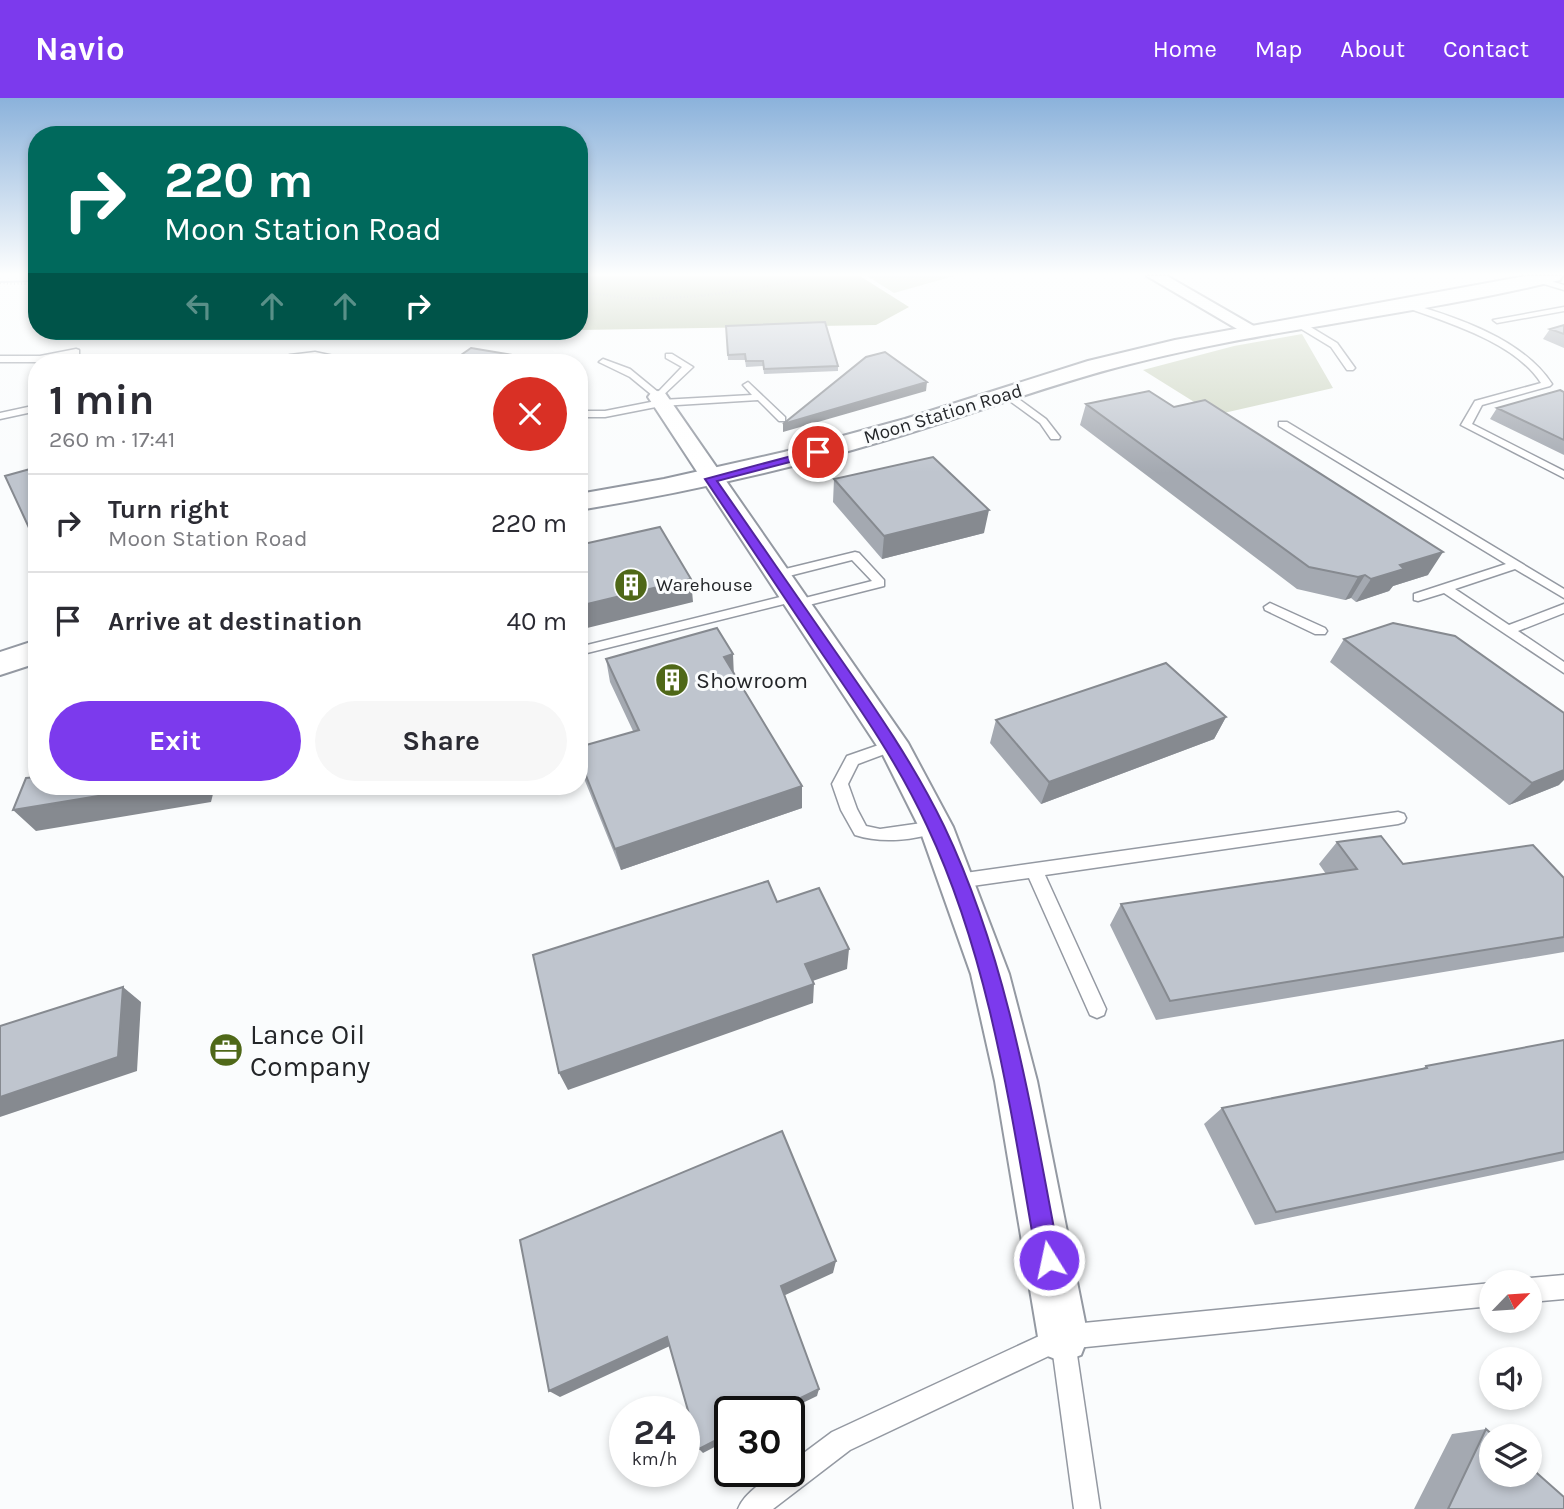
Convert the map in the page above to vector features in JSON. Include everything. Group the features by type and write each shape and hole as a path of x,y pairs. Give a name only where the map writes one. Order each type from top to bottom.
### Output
{"street":[{"name":"Moon Station Road","path":"588,500 710,479 838,447 1117,360 1197,342"},
{"path":"659,400 892,745 936,827 990,974 1013,1068 1063,1337"},
{"path":"0,664 28,654"}],"lane":[{"path":"1329,342 1350,368"},
{"path":"1493,342 1516,352 1534,364 1552,385 1478,403 1466,425 1564,475"},
{"path":"66,354 76,352"},
{"path":"659,400 688,367 668,356"},
{"path":"0,359 28,359"},
{"path":"603,362 623,367 641,379 659,400"},
{"path":"748,385 782,419"},
{"path":"1006,394 1043,421 1055,437"},
{"path":"588,414 606,414 659,400 759,397"},
{"path":"0,416 28,410"},
{"path":"1283,424 1564,594"},
{"path":"588,648 789,592 880,583 855,556 789,592"},
{"path":"1418,597 1516,565"},
{"path":"1444,588 1564,668"},
{"path":"1270,607 1320,631"},
{"path":"1508,630 1564,608"},
{"path":"892,745 852,760 840,784 849,810 861,831 880,835 936,827"},
{"path":"958,881 1398,818"},
{"path":"1035,872 1097,1009"},
{"path":"1542,1289 1564,1287"},
{"path":"751,1509 841,1441 1063,1337 1479,1295"},
{"path":"1063,1337 1087,1509"}],"green space":[{"path":"1258,342 1307,342 1333,388 1215,415 1143,370"}],"building":[{"path":"727,342 831,342 838,366 764,369 763,361 746,361 745,354 728,355"},
{"path":"471,348 507,354 462,354"},
{"path":"885,352 927,382 783,424 866,357"},
{"path":"1560,390 1564,392 1564,440 1497,408"},
{"path":"1149,391 1174,407 1205,400 1443,552 1400,565 1404,569 1371,579 1365,575 1358,577 1309,567 1086,404"},
{"path":"933,457 989,510 884,536 834,479"},
{"path":"28,470 28,526 5,476"},
{"path":"660,527 691,579 588,604 588,543"},
{"path":"1393,623 1455,636 1564,713 1564,770 1532,783 1344,639"},
{"path":"717,628 733,654 724,657 802,786 615,849 588,781 588,744 639,730 606,659"},
{"path":"1166,663 1226,717 1049,782 996,720"},
{"path":"26,778 28,795 104,795 13,810"},
{"path":"1381,836 1403,864 1533,845 1564,878 1564,937 1170,1001 1121,904 1357,869 1337,842"},
{"path":"768,881 777,902 819,888 849,949 805,964 814,984 559,1073 533,955"},
{"path":"123,987 118,1057 0,1097 0,1026"},
{"path":"1564,1040 1564,1152 1276,1212 1222,1108 1427,1068 1426,1066"},
{"path":"782,1131 836,1261 781,1286 819,1389 805,1396 714,1396 714,1441 700,1448 700,1396 684,1396 667,1337 549,1391 520,1240"},
{"path":"1479,1444 1479,1487 1542,1487 1542,1478 1564,1497 1564,1509 1448,1509"}],"place":[{"name":"Warehouse","path":"631,585"},
{"name":"Showroom","path":"672,680"},
{"name":"Lance Oil Company","path":"226,1050"}],"route":[{"path":"818,452 710,479 897,751 936,827 990,974 1016,1081 1049,1260"}]}
